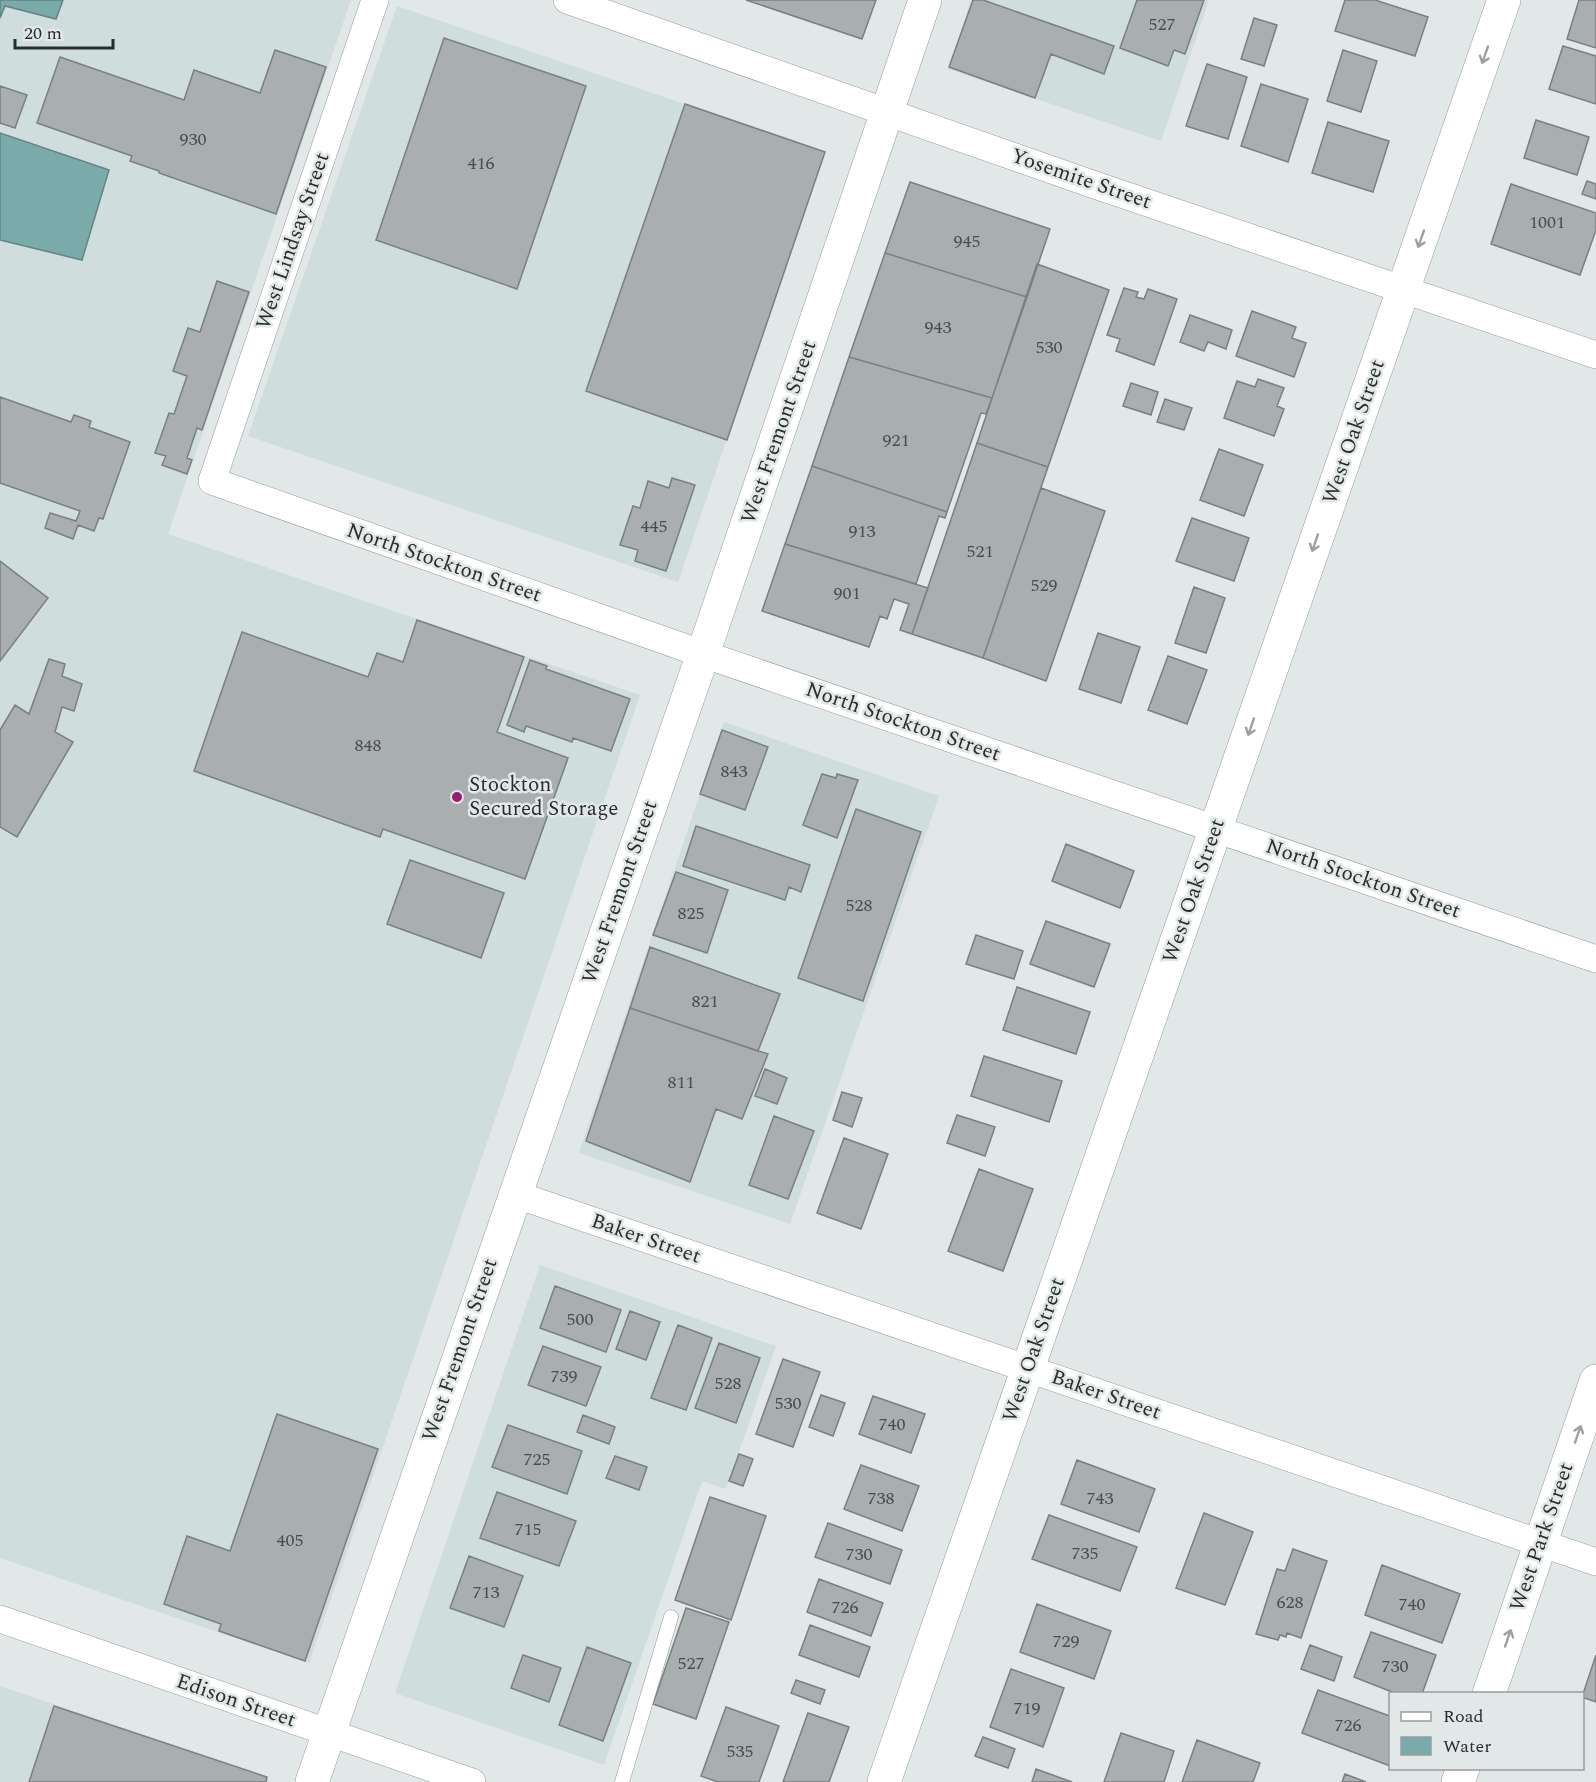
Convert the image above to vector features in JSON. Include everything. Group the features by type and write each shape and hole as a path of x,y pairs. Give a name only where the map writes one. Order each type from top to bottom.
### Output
{"street":[{"name":"West Lindsay Street","path":"212,481 375,0"},
{"name":"Yosemite Street","path":"567,0 887,113 1596,355"},
{"name":"West Fremont Street","path":"312,1782 703,654 925,0"},
{"name":"West Oak Street","path":"884,1782 1504,0"},
{"name":"North Stockton Street","path":"212,481 703,654 1596,959"},
{"name":"Baker Street","path":"514,1194 1596,1562"},
{"name":"West Park Street","path":"1489,1692 1596,1381"},
{"name":"Edison Street","path":"0,1619 472,1782"}],"lane":[{"path":"622,1782 671,1617"}],"shaded area":[{"path":"63,0 351,0 168,534 640,695 309,1663 0,1558 0,240 81,260 109,171 0,133 0,18 5,6 56,18"},
{"path":"971,0 1209,0 1161,141 948,69"},
{"path":"397,6 825,152 678,582 248,436"},
{"path":"724,722 939,796 790,1224 579,1153"},
{"path":"540,1265 776,1346 726,1489 702,1481 604,1765 395,1693"},
{"path":"0,1686 268,1777 267,1782 0,1782"}],"water":[{"path":"0,0 63,0 56,19 5,6 0,18"},
{"path":"0,133 109,170 82,260 0,240"}],"building":[{"path":"746,0 876,0 862,39"},
{"path":"973,0 983,0 1114,46 1104,74 1051,54 1035,98 949,67"},
{"path":"1137,0 1204,0 1185,54 1174,50 1168,66 1120,48"},
{"path":"1345,0 1375,0 1428,17 1415,56 1335,31"},
{"path":"1579,0 1596,0 1596,48 1567,39"},
{"path":"1254,18 1277,25 1264,66 1241,59"},
{"path":"444,38 586,86 517,289 376,240"},
{"path":"1563,46 1596,56 1596,104 1549,89"},
{"path":"275,50 326,67 276,214 159,173 159,171 130,161 132,156 37,123 60,57 184,100 194,70 260,93"},
{"path":"1343,50 1377,61 1361,112 1327,101"},
{"path":"1207,64 1247,77 1228,139 1186,126"},
{"path":"1261,84 1308,99 1288,162 1241,146"},
{"path":"0,86 27,95 15,128 0,123"},
{"path":"685,104 825,152 727,440 586,391"},
{"path":"1536,120 1589,137 1577,175 1524,158"},
{"path":"1328,122 1389,141 1373,192 1312,173"},
{"path":"1587,181 1596,184 1596,199 1582,194"},
{"path":"910,182 1050,229 1027,297 885,253"},
{"path":"1511,184 1596,213 1596,230 1580,275 1491,244"},
{"path":"885,253 1027,297 992,398 849,357"},
{"path":"1037,264 1109,290 1048,467 977,443"},
{"path":"217,281 249,292 202,430 197,428 187,458 192,460 187,474 162,465 166,456 155,453 169,413 174,414 187,376 173,371 188,328 200,332"},
{"path":"1124,288 1138,292 1136,297 1144,299 1148,289 1177,299 1154,365 1116,351 1120,339 1107,335"},
{"path":"1252,311 1296,327 1292,338 1306,343 1294,377 1236,356"},
{"path":"1190,315 1232,330 1226,349 1208,342 1204,351 1180,342"},
{"path":"849,357 992,398 986,414 981,413 947,512 812,466"},
{"path":"1258,379 1284,388 1277,406 1284,409 1274,436 1224,418 1237,381 1255,387"},
{"path":"1131,383 1158,392 1151,415 1123,406"},
{"path":"0,397 71,422 74,415 91,421 89,427 130,442 103,519 99,518 94,531 78,525 73,539 45,528 50,513 76,521 80,511 0,483"},
{"path":"1165,399 1192,408 1184,430 1157,422"},
{"path":"977,443 1048,467 983,658 912,634"},
{"path":"1219,449 1263,465 1244,516 1200,500"},
{"path":"812,466 947,512 945,518 939,516 916,584 785,544"},
{"path":"672,478 695,485 666,571 635,561 638,550 620,545 633,506 640,508 648,481 669,488"},
{"path":"1041,488 1105,511 1046,681 983,658"},
{"path":"1192,518 1249,538 1234,581 1176,561"},
{"path":"785,544 928,588 912,634 900,630 909,604 894,599 887,619 880,616 869,647 762,611"},
{"path":"0,561 48,598 0,661"},
{"path":"1194,587 1225,598 1206,653 1175,643"},
{"path":"417,620 524,657 497,732 568,758 525,879 383,829 380,837 194,771 242,632 368,677 377,653 403,662"},
{"path":"1098,633 1140,647 1121,703 1079,689"},
{"path":"1168,656 1207,670 1187,724 1148,710"},
{"path":"49,659 65,664 62,676 82,684 74,711 62,707 55,732 73,742 17,837 0,827 0,730 15,705 29,714"},
{"path":"530,660 547,666 546,669 630,699 611,751 573,738 572,742 526,726 524,732 507,725"},
{"path":"722,730 768,747 745,810 700,794"},
{"path":"822,774 836,778 837,774 858,780 837,838 803,825"},
{"path":"856,809 921,832 863,1001 798,978"},
{"path":"696,826 810,865 801,892 789,887 785,900 683,866"},
{"path":"1066,844 1134,871 1120,908 1052,881"},
{"path":"410,860 504,893 481,958 387,924"},
{"path":"676,872 728,890 707,953 653,935"},
{"path":"1046,921 1110,944 1094,987 1030,964"},
{"path":"976,935 1023,951 1014,979 966,964"},
{"path":"650,947 780,994 758,1051 630,1008"},
{"path":"1017,987 1090,1012 1076,1054 1003,1030"},
{"path":"630,1008 768,1054 742,1119 716,1109 690,1182 586,1141"},
{"path":"984,1056 1062,1081 1049,1122 971,1096"},
{"path":"765,1069 787,1078 777,1104 755,1096"},
{"path":"842,1092 862,1098 852,1127 833,1120"},
{"path":"957,1115 995,1127 985,1156 947,1143"},
{"path":"774,1116 814,1131 788,1199 749,1185"},
{"path":"844,1138 888,1154 861,1229 817,1213"},
{"path":"979,1169 1033,1189 1003,1271 948,1251"},
{"path":"555,1286 621,1310 606,1352 540,1328"},
{"path":"630,1311 660,1322 646,1360 616,1349"},
{"path":"678,1325 712,1338 686,1410 651,1398"},
{"path":"719,1343 760,1358 736,1423 695,1408"},
{"path":"543,1346 601,1367 586,1406 528,1385"},
{"path":"783,1359 820,1372 793,1447 756,1434"},
{"path":"821,1395 845,1403 833,1436 809,1427"},
{"path":"873,1396 925,1414 911,1453 859,1434"},
{"path":"277,1414 378,1449 305,1661 219,1631 221,1624 164,1604 187,1536 230,1551"},
{"path":"583,1415 615,1427 609,1444 577,1432"},
{"path":"508,1425 582,1451 567,1494 492,1467"},
{"path":"739,1454 753,1459 743,1486 729,1481"},
{"path":"615,1456 647,1467 639,1490 606,1478"},
{"path":"1077,1460 1155,1489 1139,1532 1061,1504"},
{"path":"861,1465 919,1486 902,1531 844,1509"},
{"path":"497,1492 576,1521 559,1566 480,1538"},
{"path":"710,1497 766,1516 731,1620 675,1600"},
{"path":"1204,1513 1253,1532 1225,1605 1176,1588"},
{"path":"1049,1515 1137,1547 1120,1591 1032,1559"},
{"path":"828,1523 902,1550 890,1584 815,1557"},
{"path":"1293,1549 1327,1561 1301,1638 1287,1633 1286,1637 1280,1635 1278,1640 1256,1634 1277,1569 1285,1571"},
{"path":"469,1556 523,1576 504,1627 450,1608"},
{"path":"1382,1565 1460,1594 1442,1643 1365,1615"},
{"path":"819,1579 883,1603 871,1636 807,1612"},
{"path":"1037,1604 1111,1631 1094,1679 1020,1652"},
{"path":"686,1608 729,1622 696,1719 653,1704"},
{"path":"810,1625 870,1647 859,1677 799,1655"},
{"path":"1371,1632 1436,1655 1423,1692 1392,1692 1354,1677"},
{"path":"1310,1645 1342,1657 1334,1681 1301,1669"},
{"path":"587,1647 631,1663 603,1741 559,1725"},
{"path":"523,1655 561,1668 549,1702 511,1688"},
{"path":"1596,1655 1596,1702 1584,1698 1584,1692"},
{"path":"1011,1669 1064,1688 1043,1747 990,1727"},
{"path":"796,1680 825,1690 820,1704 791,1693"},
{"path":"1318,1690 1389,1716 1389,1766 1302,1733"},
{"path":"54,1706 267,1777 266,1782 29,1782"},
{"path":"726,1707 779,1726 759,1782 718,1782 701,1776"},
{"path":"808,1713 849,1727 829,1782 783,1782"},
{"path":"1121,1733 1174,1751 1164,1782 1104,1782"},
{"path":"983,1737 1015,1749 1008,1768 975,1756"},
{"path":"1197,1740 1260,1763 1253,1782 1182,1782"},
{"path":"1036,1769 1072,1782 1032,1782"},
{"path":"1345,1774 1366,1782 1342,1782"}],"place":[{"name":"Stockton Secured Storage","path":"457,797"}]}
